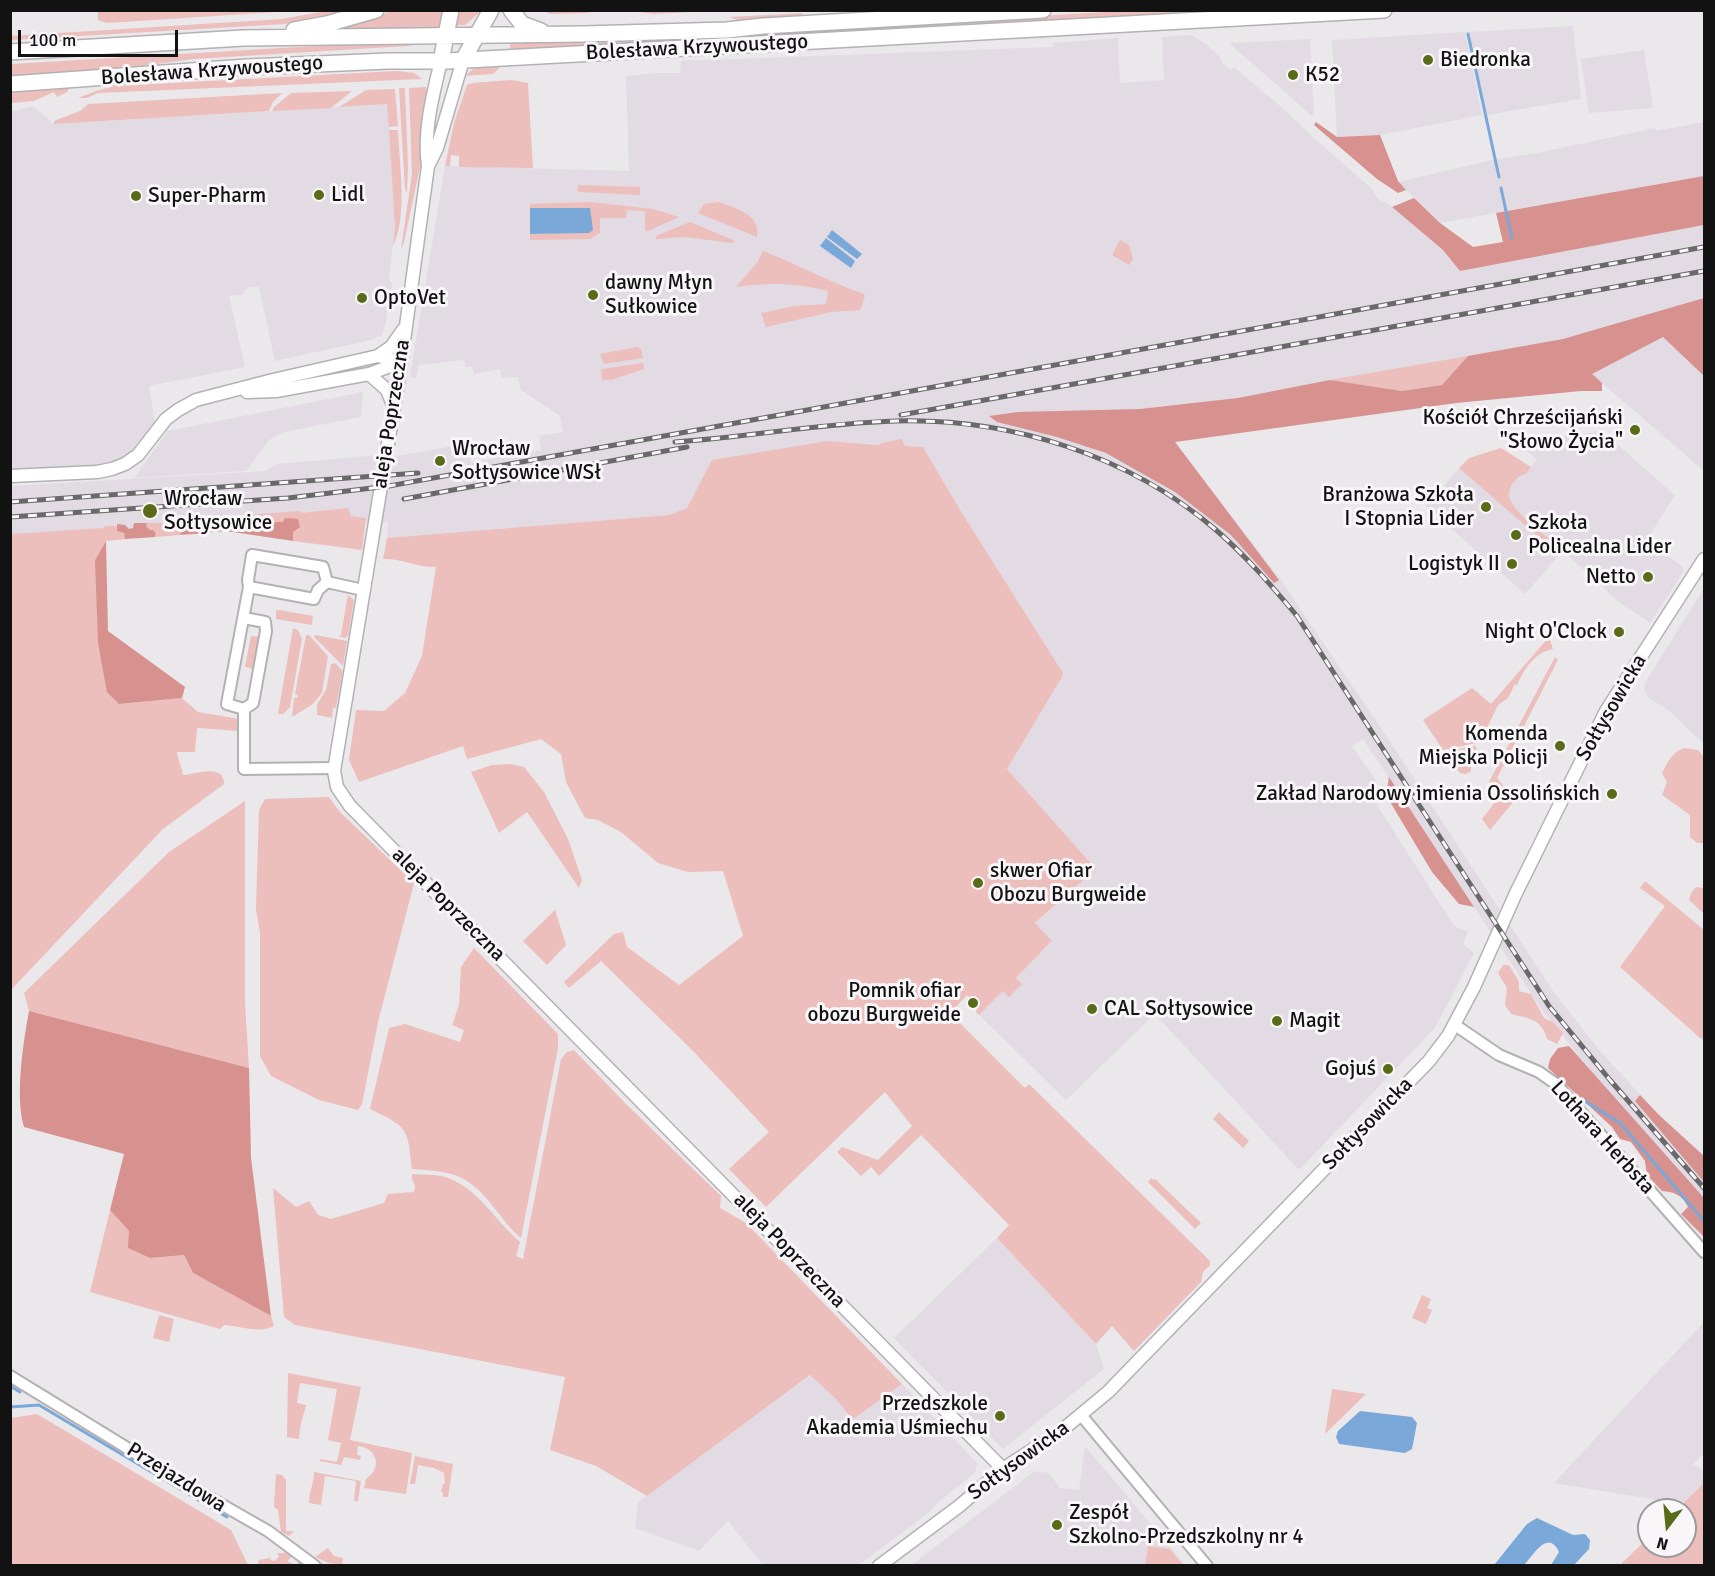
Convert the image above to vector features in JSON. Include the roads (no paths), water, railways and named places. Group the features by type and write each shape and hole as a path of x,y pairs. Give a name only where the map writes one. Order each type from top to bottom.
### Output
{"main road":[{"path":"243,38 327,24 376,10"},
{"path":"441,61 451,10"},
{"path":"463,60 491,10"},
{"path":"511,10 522,24 549,34"},
{"name":"Bolesława Krzywoustego","path":"10,52 243,38 727,30 1043,10"},
{"name":"Bolesława Krzywoustego","path":"10,84 247,67 463,60 1384,10"}],"street":[{"name":"aleja Poprzeczna","path":"428,165 436,148 463,60"},
{"name":"aleja Poprzeczna","path":"441,61 428,130 426,151 428,165 394,409 334,768 338,787 350,806 1003,1469"},
{"path":"10,476 97,472 118,467 138,456 166,419 196,400 378,356 398,339 405,327"},
{"path":"378,356 401,362"},
{"path":"232,392 276,391 369,374 401,362"},
{"path":"369,374 387,390 394,409"},
{"path":"244,618 265,622 266,631 253,703 243,709 227,704 244,618 252,555 323,567 327,582"},
{"name":"Sołtysowicka","path":"879,1566 958,1507 1003,1469 1081,1415 1129,1372 1428,1061 1455,1025 1516,893 1606,711 1704,559"},
{"path":"327,582 363,590"},
{"path":"249,587 314,599 318,590 327,582"},
{"path":"243,709 244,769 334,768"},
{"name":"Lothara Herbsta","path":"1455,1025 1493,1052 1539,1072 1556,1084 1704,1252"},
{"name":"Przejazdowa","path":"10,1376 184,1484 268,1531 315,1566"},
{"path":"1081,1415 1207,1566"}],"water":[{"path":"530,208 590,208 593,230 589,233 530,234"},
{"path":"832,230 862,254 857,259 827,237"},
{"path":"826,238 855,261 851,268 820,246"},
{"path":"1360,1411 1412,1417 1417,1423 1412,1449 1405,1453 1339,1444 1336,1437 1338,1431"},
{"path":"1537,1518 1573,1535 1585,1534 1590,1540 1589,1549 1574,1565 1551,1565 1559,1552 1555,1545 1545,1543 1524,1565 1494,1565 1527,1524"}],"waterway":[{"path":"1468,34 1499,177"},
{"path":"1501,188 1512,238"},
{"path":"1583,1100 1620,1123 1704,1221"},
{"path":"10,1386 20,1392"},
{"path":"10,1407 39,1405 227,1517"}],"railway":[{"path":"10,517 288,498 389,486 1704,247"},
{"path":"901,415 1704,271"},
{"path":"675,442 868,422 939,422 982,426 1024,434 1066,446 1107,462 1145,481 1182,504 1238,550 1297,616 1549,1006 1704,1188"},
{"path":"404,499 687,447"},
{"path":"10,502 418,473"}],"place":[{"name":"Biedronka","path":"1428,60"},
{"name":"K52","path":"1293,75"},
{"name":"Lidl","path":"319,195"},
{"name":"Super-Pharm","path":"136,196"},
{"name":"dawny Młyn Sułkowice","path":"593,295"},
{"name":"OptoVet","path":"362,298"},
{"name":"Kościół Chrześcijański \"Słowo Życia\"","path":"1635,430"},
{"name":"Wrocław Sołtysowice WSł","path":"440,461"},
{"name":"Branżowa Szkoła I Stopnia Lider","path":"1486,507"},
{"name":"Wrocław Sołtysowice","path":"150,511"},
{"name":"Szkoła Policealna Lider","path":"1516,535"},
{"name":"Logistyk II","path":"1512,564"},
{"name":"Netto","path":"1648,577"},
{"name":"Night O'Clock","path":"1619,632"},
{"name":"Komenda Miejska Policji","path":"1560,746"},
{"name":"Zakład Narodowy imienia Ossolińskich","path":"1612,794"},
{"name":"skwer Ofiar Obozu Burgweide","path":"978,883"},
{"name":"Pomnik ofiar obozu Burgweide","path":"973,1003"},
{"name":"CAL Sołtysowice","path":"1092,1009"},
{"name":"Magit","path":"1277,1021"},
{"name":"Gojuś","path":"1388,1069"},
{"name":"Przedszkole Akademia Uśmiechu","path":"1000,1416"},
{"name":"Zespół Szkolno-Przedszkolny nr 4","path":"1057,1525"}]}
